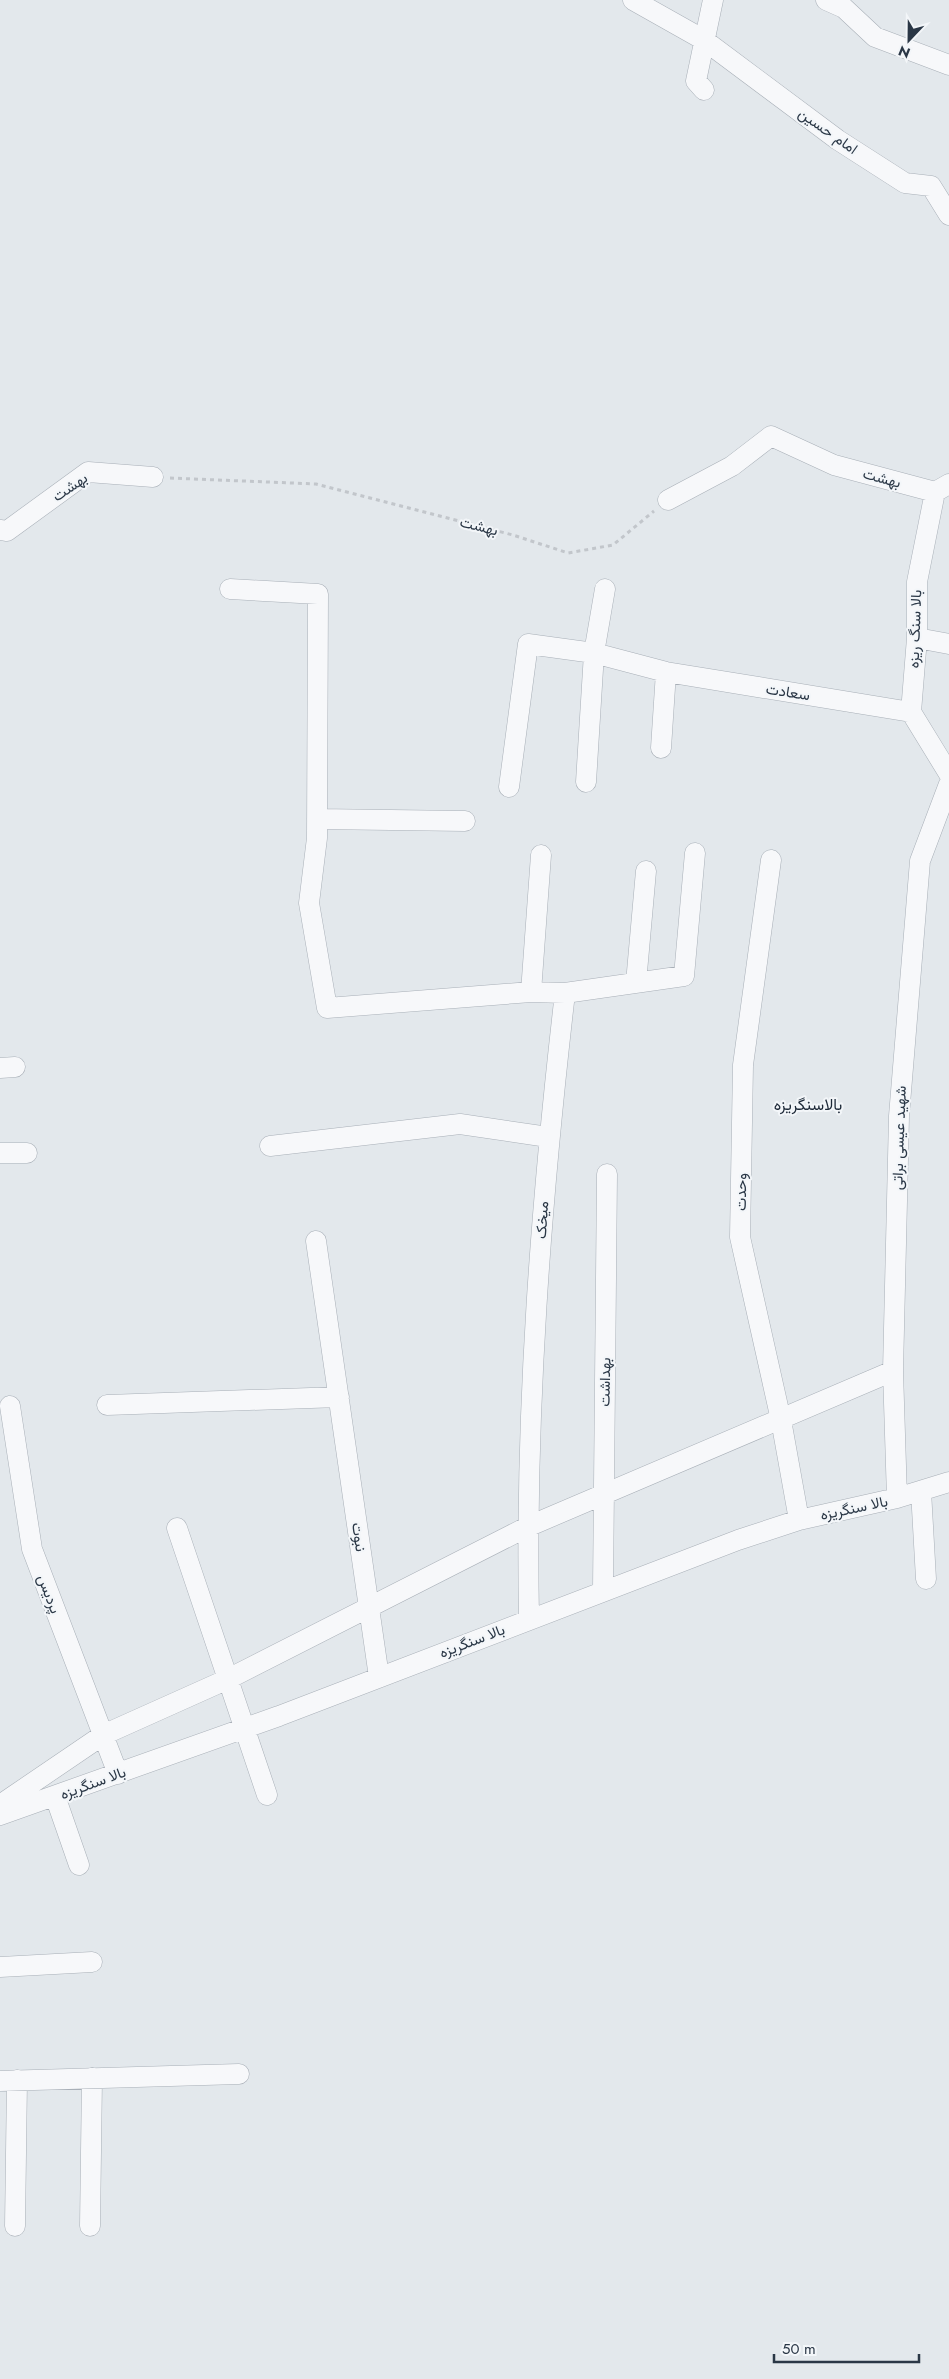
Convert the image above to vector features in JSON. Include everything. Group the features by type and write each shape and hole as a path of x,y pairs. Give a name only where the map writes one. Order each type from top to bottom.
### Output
{"street":[{"name":"امام حسین","path":"633,0 704,40 838,140 905,183 932,186 949,215"},
{"path":"704,90 696,82 713,0"},
{"path":"826,0 844,8 875,37 949,64"},
{"name":"بهشت","path":"668,500 732,467 771,436 834,465 942,488"},
{"name":"بهشت","path":"0,530 7,531 88,472 153,477"},
{"name":"بالا سنگ ریزه","path":"911,712 917,638 916,582 942,488"},
{"path":"230,589 318,594 317,819 309,903 327,1008 531,992 565,993 684,976 694,853"},
{"path":"586,782 594,653 604,589"},
{"path":"917,638 949,644"},
{"name":"سعادت","path":"509,787 528,644 594,653 666,672 911,712"},
{"path":"661,748 666,672"},
{"path":"911,712 949,774"},
{"name":"شهید عیسی براتی","path":"897,1498 893,1371 899,1116 920,861 949,784"},
{"path":"317,819 465,821"},
{"path":"531,992 541,855"},
{"name":"وحدت","path":"770,860 744,1065 740,1237 781,1420 799,1520"},
{"path":"636,983 646,871"},
{"name":"میخک","path":"529,1619 527,1527 534,1337 548,1137 565,993"},
{"path":"270,1146 460,1124 548,1137"},
{"path":"0,1153 27,1153"},
{"name":"بهداشت","path":"603,1590 607,1174"},
{"name":"نبوت","path":"316,1241 379,1677"},
{"path":"0,1805 103,1735 228,1679 527,1527 893,1371"},
{"path":"107,1405 339,1397"},
{"name":"پردیس","path":"10,1406 32,1549 118,1774"},
{"name":"بالا سنگریزه","path":"0,1815 244,1728 738,1540 799,1520 897,1498 949,1482"},
{"path":"922,1491 926,1579"},
{"path":"178,1528 268,1795"},
{"path":"55,1796 79,1865"},
{"path":"0,1967 92,1962"},
{"path":"15,2226 9,2081 239,2074"},
{"path":"90,2226 92,2078"}],"path":[{"name":"بهشت","path":"153,477 316,484 513,535 568,553 613,544 668,500"}],"district":[{"name":"بالاسنگریزه","path":"808,1104"}]}
